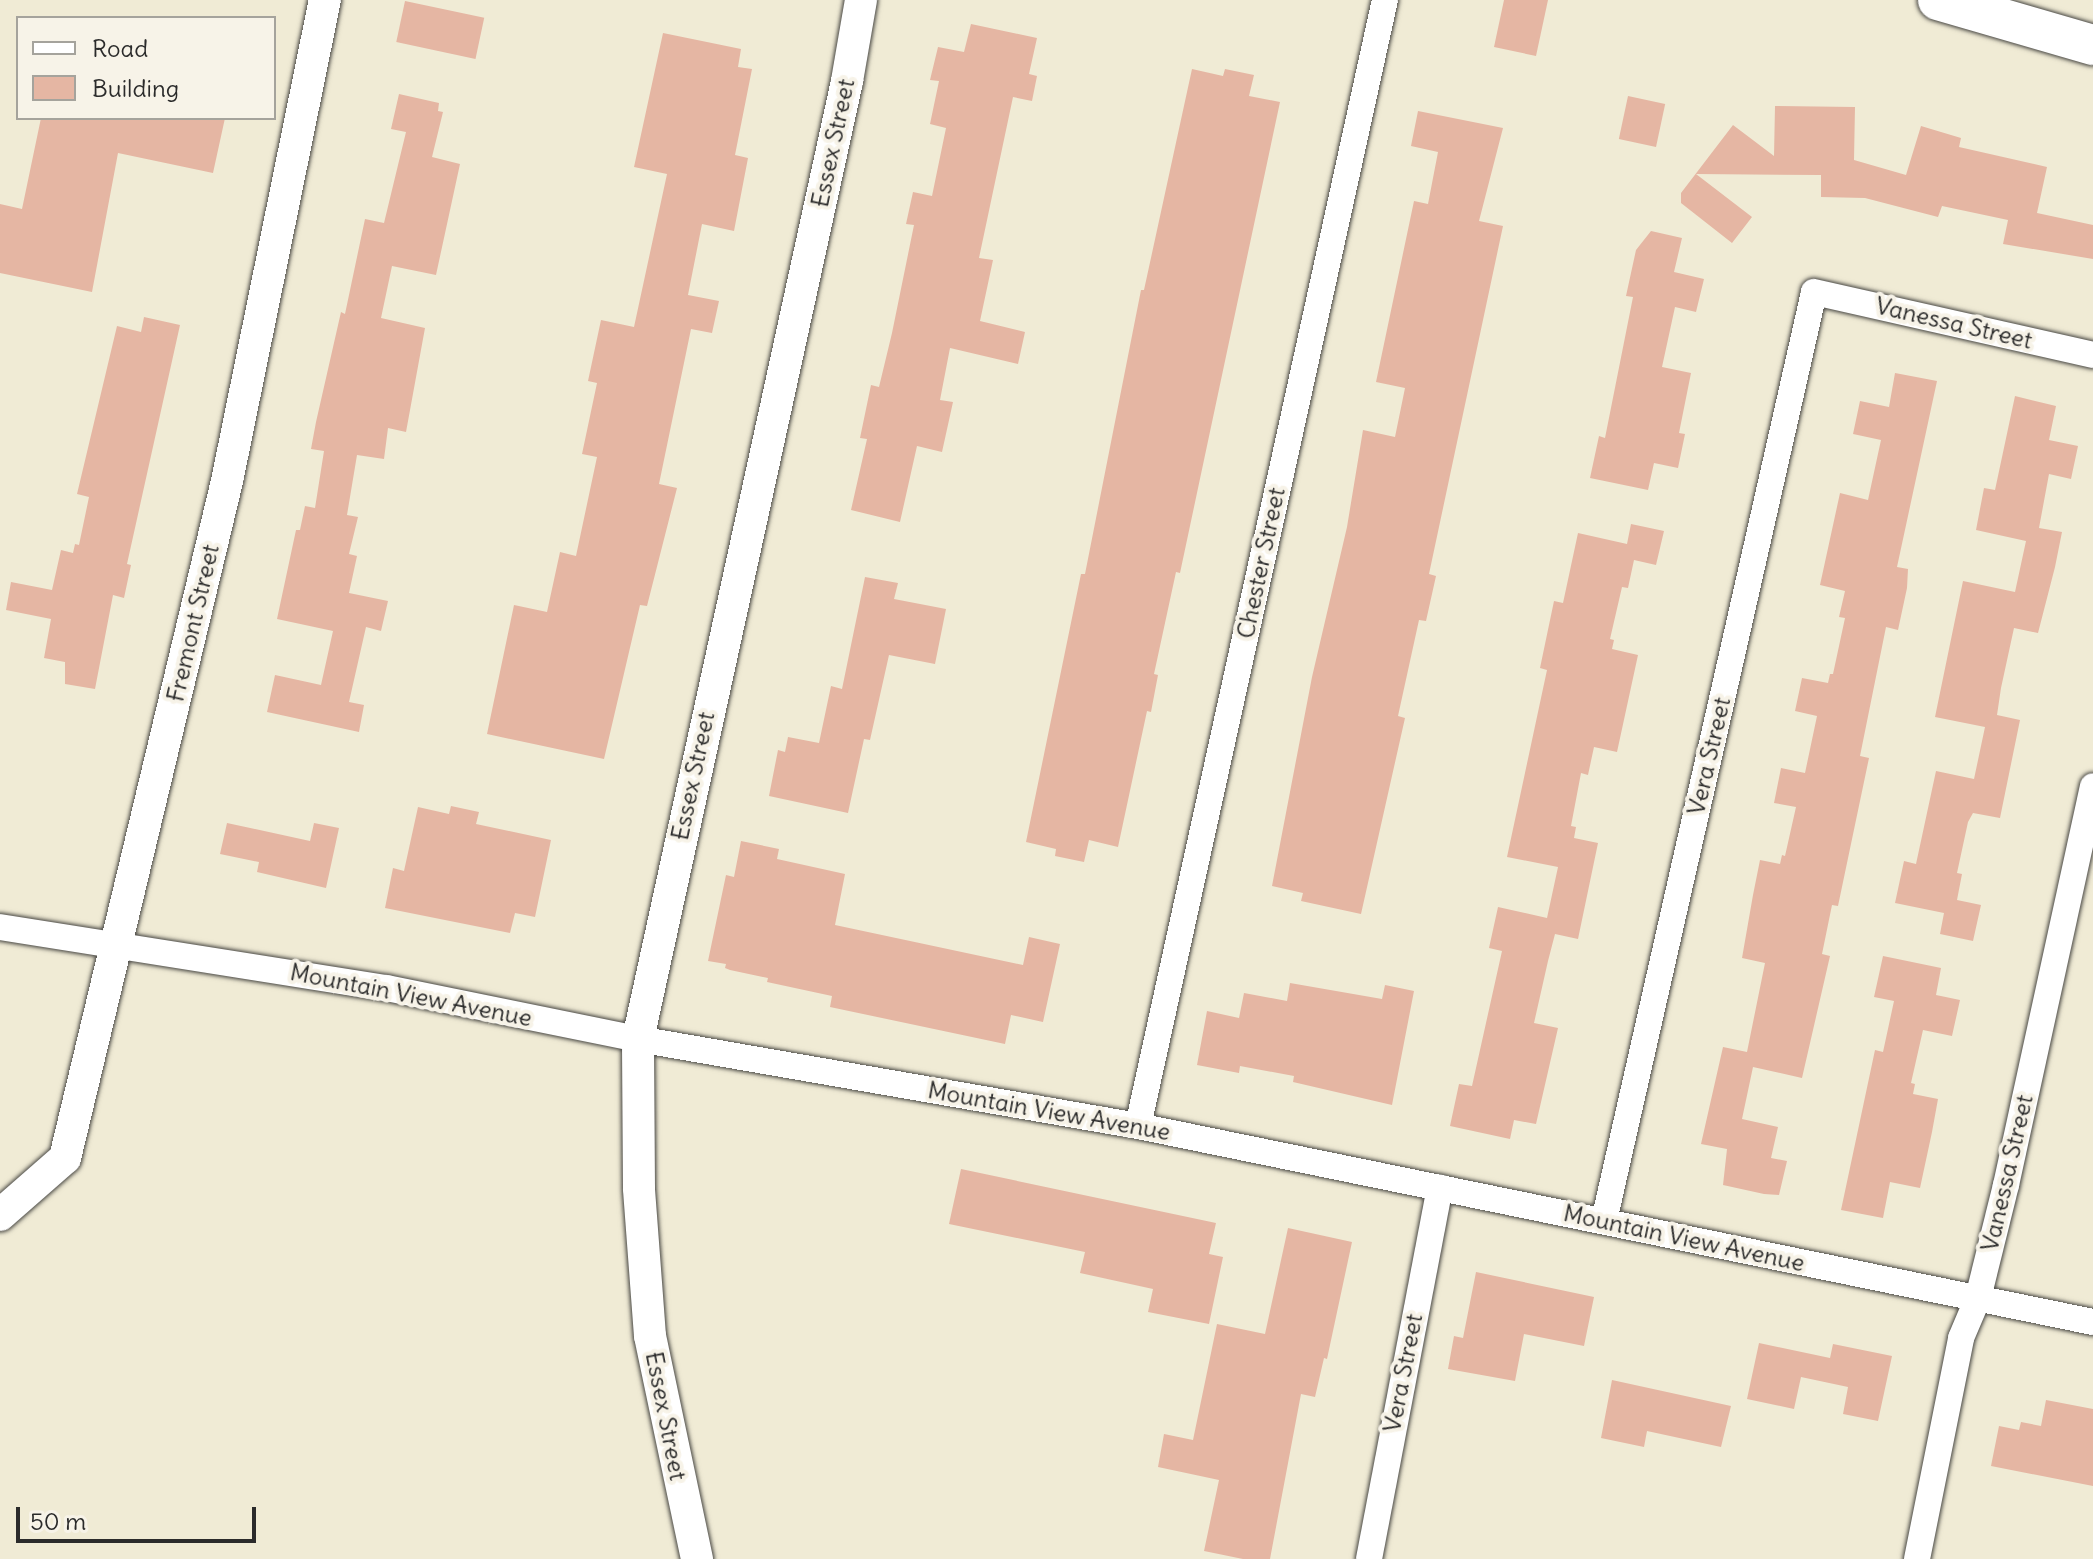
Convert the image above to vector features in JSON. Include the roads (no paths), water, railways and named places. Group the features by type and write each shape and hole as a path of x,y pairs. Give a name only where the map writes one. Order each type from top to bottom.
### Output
{"main road":[{"path":"1938,0 2093,45"}],"street":[{"name":"Fremont Street","path":"0,1215 65,1158 230,467 325,0"},
{"name":"Essex Street","path":"697,1559 650,1336 639,1188 638,1039 847,81 861,0"},
{"name":"Chester Street","path":"1138,1126 1385,0"},
{"name":"Vanessa Street","path":"1814,292 2093,355"},
{"name":"Vera Street","path":"1604,1221 1814,292"},
{"name":"Vanessa Street","path":"1917,1559 1961,1338 1978,1298 2006,1185 2093,786"},
{"name":"Mountain View Avenue","path":"0,927 387,988 638,1039 1138,1126 2093,1322"},
{"name":"Vera Street","path":"1369,1559 1440,1188"}]}
